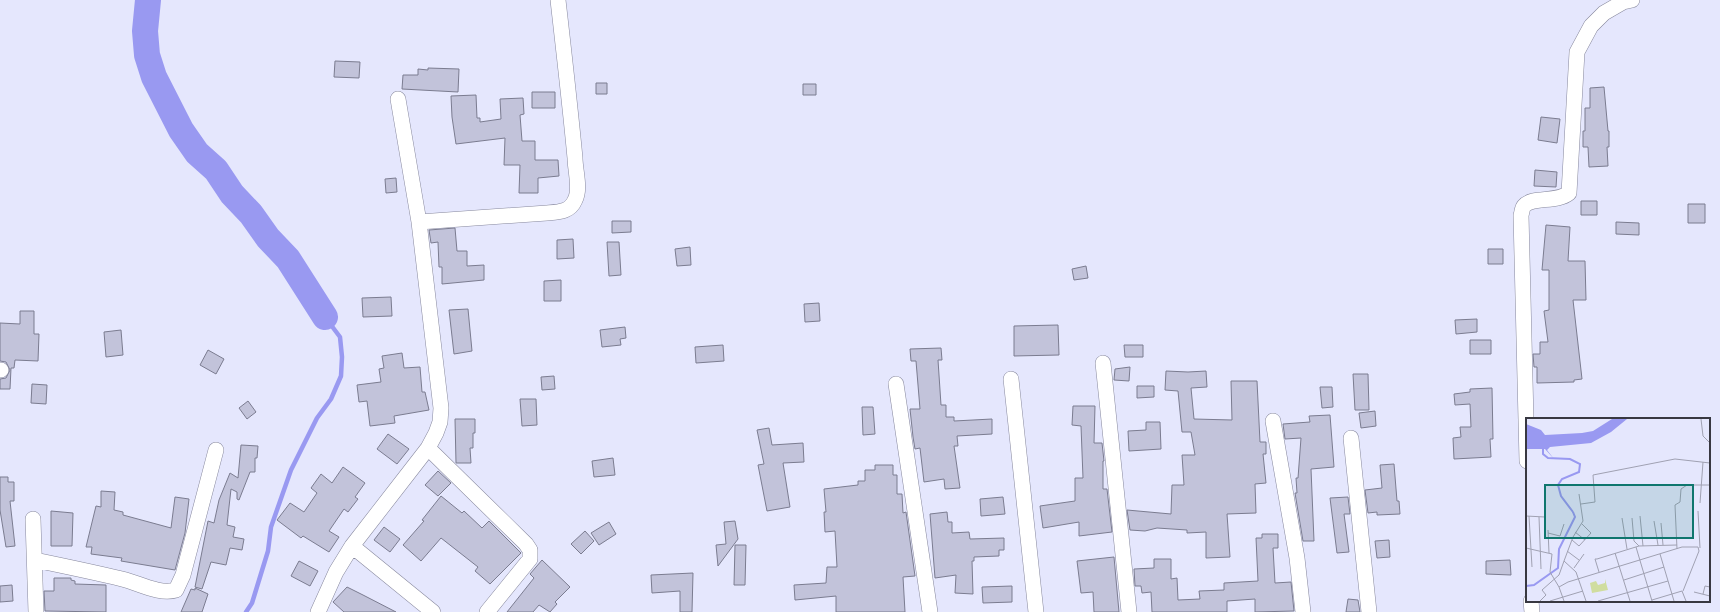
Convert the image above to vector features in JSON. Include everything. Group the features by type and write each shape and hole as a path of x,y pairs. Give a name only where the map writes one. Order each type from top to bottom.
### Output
{"street":[{"path":"419,222 562,212 571,208 576,198 577,186 558,0"},
{"path":"1526,420 1521,215 1524,206 1530,202 1558,198 1568,193 1577,52 1591,26 1604,13 1623,2 1632,0"},
{"path":"318,612 336,572 352,546 428,448 436,433 441,408 419,222 398,99"},
{"path":"1103,363 1129,612"},
{"path":"1012,379 1036,612"},
{"path":"896,384 930,612"},
{"path":"1273,421 1297,558 1304,612"},
{"path":"1351,438 1370,612"},
{"path":"428,448 530,550 530,559 487,612"},
{"path":"34,560 109,576 159,590 170,592 176,590 183,575 216,450"},
{"path":"33,519 36,612"},
{"path":"352,546 433,612"},
{"path":"1531,602 1532,612"}],"building":[{"path":"335,61 360,62 359,78 334,77"},
{"path":"428,68 459,69 458,92 402,89 403,75 418,75 418,69 428,70"},
{"path":"596,83 607,83 607,94 596,94"},
{"path":"803,84 816,84 816,95 803,95"},
{"path":"1604,87 1609,131 1609,147 1607,147 1608,166 1589,167 1588,147 1583,147 1585,108 1590,108 1590,88"},
{"path":"532,92 555,92 555,108 532,108"},
{"path":"476,95 477,118 480,118 480,122 501,119 500,99 523,98 524,114 520,115 522,141 535,141 535,160 558,160 559,176 538,178 538,193 519,193 520,165 504,165 505,138 456,144 451,96"},
{"path":"1541,117 1560,119 1557,143 1538,140"},
{"path":"1535,170 1557,172 1556,187 1534,186"},
{"path":"396,178 397,192 386,193 385,179"},
{"path":"1581,201 1597,201 1597,215 1581,215"},
{"path":"1688,204 1705,204 1705,223 1688,223"},
{"path":"612,221 631,221 631,232 612,233"},
{"path":"1616,222 1639,223 1639,235 1616,234"},
{"path":"1546,225 1570,227 1568,261 1585,261 1586,300 1573,300 1582,379 1574,380 1574,382 1537,383 1537,367 1534,367 1533,354 1540,354 1540,342 1548,342 1544,311 1549,310 1549,270 1542,270"},
{"path":"455,228 457,251 467,251 467,266 484,265 484,280 442,284 442,267 439,267 438,242 431,243 429,230"},
{"path":"573,239 574,258 557,259 557,240"},
{"path":"607,242 619,242 621,275 609,276"},
{"path":"690,247 691,265 677,266 675,249"},
{"path":"1488,249 1503,249 1503,264 1488,264"},
{"path":"1086,266 1088,278 1074,280 1072,269"},
{"path":"561,280 561,301 544,301 544,281"},
{"path":"391,297 392,316 363,317 362,298"},
{"path":"819,303 820,321 805,322 804,304"},
{"path":"468,309 472,351 454,354 449,310"},
{"path":"20,311 34,311 34,334 39,334 38,361 15,360 14,368 11,368 10,389 0,389 0,379 6,378 10,370 6,362 0,361 0,323 20,324"},
{"path":"1477,319 1477,332 1456,334 1455,320"},
{"path":"1058,325 1059,355 1014,356 1014,326"},
{"path":"625,327 626,338 620,339 621,345 602,347 600,330"},
{"path":"121,330 123,355 106,357 104,332"},
{"path":"1470,340 1491,340 1491,354 1470,354"},
{"path":"723,345 724,361 696,363 695,347"},
{"path":"1124,345 1143,345 1143,357 1125,357"},
{"path":"941,348 942,360 938,360 941,405 946,405 946,417 954,417 954,421 992,419 992,434 957,436 958,446 954,446 960,488 945,489 944,479 924,482 920,448 915,449 913,437 910,409 920,409 916,361 911,361 910,349"},
{"path":"208,350 224,359 216,374 200,365"},
{"path":"402,353 404,368 420,367 422,392 425,392 429,410 394,416 395,423 370,426 367,401 359,402 357,385 381,382 379,369 384,368 382,356"},
{"path":"1130,367 1129,381 1114,380 1115,369"},
{"path":"1166,371 1206,371 1207,387 1191,388 1194,419 1232,420 1231,381 1257,381 1260,442 1266,442 1266,454 1263,454 1266,483 1255,484 1256,513 1227,514 1230,557 1206,558 1206,532 1187,533 1187,530 1157,528 1145,531 1130,530 1127,510 1171,514 1172,485 1184,485 1182,455 1195,455 1191,432 1182,432 1178,391 1165,390"},
{"path":"1353,374 1368,374 1369,410 1355,410"},
{"path":"554,376 555,389 542,390 541,377"},
{"path":"32,384 47,385 46,404 31,403"},
{"path":"1137,386 1154,386 1154,397 1137,398"},
{"path":"1320,387 1332,387 1333,407 1322,408"},
{"path":"1492,388 1493,439 1490,439 1491,457 1454,459 1453,438 1461,437 1460,427 1471,427 1470,404 1455,405 1454,394 1470,392 1470,389"},
{"path":"520,399 536,399 537,425 522,426"},
{"path":"248,401 256,412 247,419 239,408"},
{"path":"1073,406 1095,406 1094,443 1102,443 1104,461 1103,489 1107,489 1112,532 1079,536 1079,522 1043,528 1040,506 1075,501 1075,478 1083,478 1081,426 1072,425"},
{"path":"862,407 873,407 875,434 863,435"},
{"path":"1375,411 1376,426 1361,428 1359,413"},
{"path":"1330,415 1334,467 1311,469 1314,541 1303,541 1295,493 1297,493 1296,478 1298,478 1301,438 1285,439 1283,424 1310,422 1309,416"},
{"path":"455,419 475,419 473,448 470,448 471,463 456,463"},
{"path":"1146,422 1160,422 1161,449 1129,451 1128,431 1146,430"},
{"path":"769,428 772,445 803,443 804,462 783,463 790,507 767,511 758,465 764,464 757,430"},
{"path":"388,434 409,449 397,464 377,449"},
{"path":"241,445 258,446 257,458 255,458 255,472 250,472 239,500 237,499 237,492 231,489 227,525 235,527 233,537 244,539 242,550 230,548 226,565 211,562 202,589 195,587 208,521 214,523 219,500 230,473 238,478"},
{"path":"613,458 615,475 594,477 592,461"},
{"path":"1394,464 1397,501 1399,501 1400,514 1377,515 1377,512 1368,513 1365,490 1382,488 1380,465"},
{"path":"875,465 893,465 893,475 897,475 897,494 902,494 903,513 906,512 915,576 903,577 905,612 836,612 836,596 795,600 794,585 826,583 827,567 837,567 835,531 825,532 824,512 826,512 824,489 858,485 858,481 865,481 865,470 875,470"},
{"path":"343,467 365,483 355,497 358,499 348,512 344,509 329,531 339,537 329,552 303,536 301,538 277,520 290,503 304,512 317,493 311,488 321,474 332,483"},
{"path":"438,471 451,483 438,496 425,485"},
{"path":"0,477 8,477 8,482 14,482 14,501 10,501 15,546 6,547 0,510"},
{"path":"101,491 115,492 114,510 123,512 123,515 171,528 175,497 189,499 185,533 175,570 121,561 122,558 91,554 92,547 86,547 96,506 101,507"},
{"path":"441,496 462,513 464,511 482,528 489,521 521,553 490,584 475,571 478,567 441,538 421,561 403,545 424,521 422,520"},
{"path":"1003,497 1005,514 981,516 980,499"},
{"path":"1348,497 1350,514 1344,514 1349,552 1337,553 1330,498"},
{"path":"51,511 73,513 72,546 51,546"},
{"path":"947,512 948,522 952,522 952,533 969,532 970,539 1004,538 1004,550 999,550 999,556 974,557 974,561 972,561 973,594 955,593 956,575 935,578 930,514"},
{"path":"735,521 738,539 718,566 716,545 726,544 724,522"},
{"path":"609,522 616,534 599,545 591,533"},
{"path":"384,527 400,539 390,552 374,540"},
{"path":"585,531 594,541 581,554 571,544"},
{"path":"1262,534 1278,534 1278,548 1273,548 1275,583 1291,582 1294,611 1255,612 1255,599 1227,601 1227,612 1152,612 1151,592 1142,593 1141,586 1135,586 1134,569 1154,568 1154,559 1171,559 1171,579 1177,578 1178,600 1200,599 1199,591 1224,590 1224,583 1258,581 1256,538 1262,538"},
{"path":"1389,540 1390,557 1377,558 1375,541"},
{"path":"735,545 746,545 745,585 734,585"},
{"path":"1114,557 1119,612 1094,612 1093,592 1081,593 1077,561"},
{"path":"542,560 570,587 555,602 557,604 550,612 539,605 533,612 507,612 534,578 530,574"},
{"path":"1510,560 1511,575 1486,574 1486,561"},
{"path":"299,561 318,571 310,586 291,576"},
{"path":"693,573 692,612 680,612 680,591 652,593 651,575"},
{"path":"54,578 71,578 71,580 75,581 75,584 106,585 106,612 45,611 44,591 54,591"},
{"path":"12,585 13,601 0,602 0,586"},
{"path":"1012,586 1012,602 983,603 982,587"},
{"path":"347,587 396,612 344,612 333,602"},
{"path":"195,588 208,594 202,612 181,612 191,589 195,590"},
{"path":"1348,599 1358,600 1360,612 1346,612"}],"waterway":[{"path":"148,0 145,31 147,55 154,77 181,130 197,153 216,170 232,194 251,214 268,238 288,259 325,317"},
{"path":"246,612 252,603 268,551 271,527 291,470 317,418 331,399 341,376 342,357 340,337 325,317"}]}
